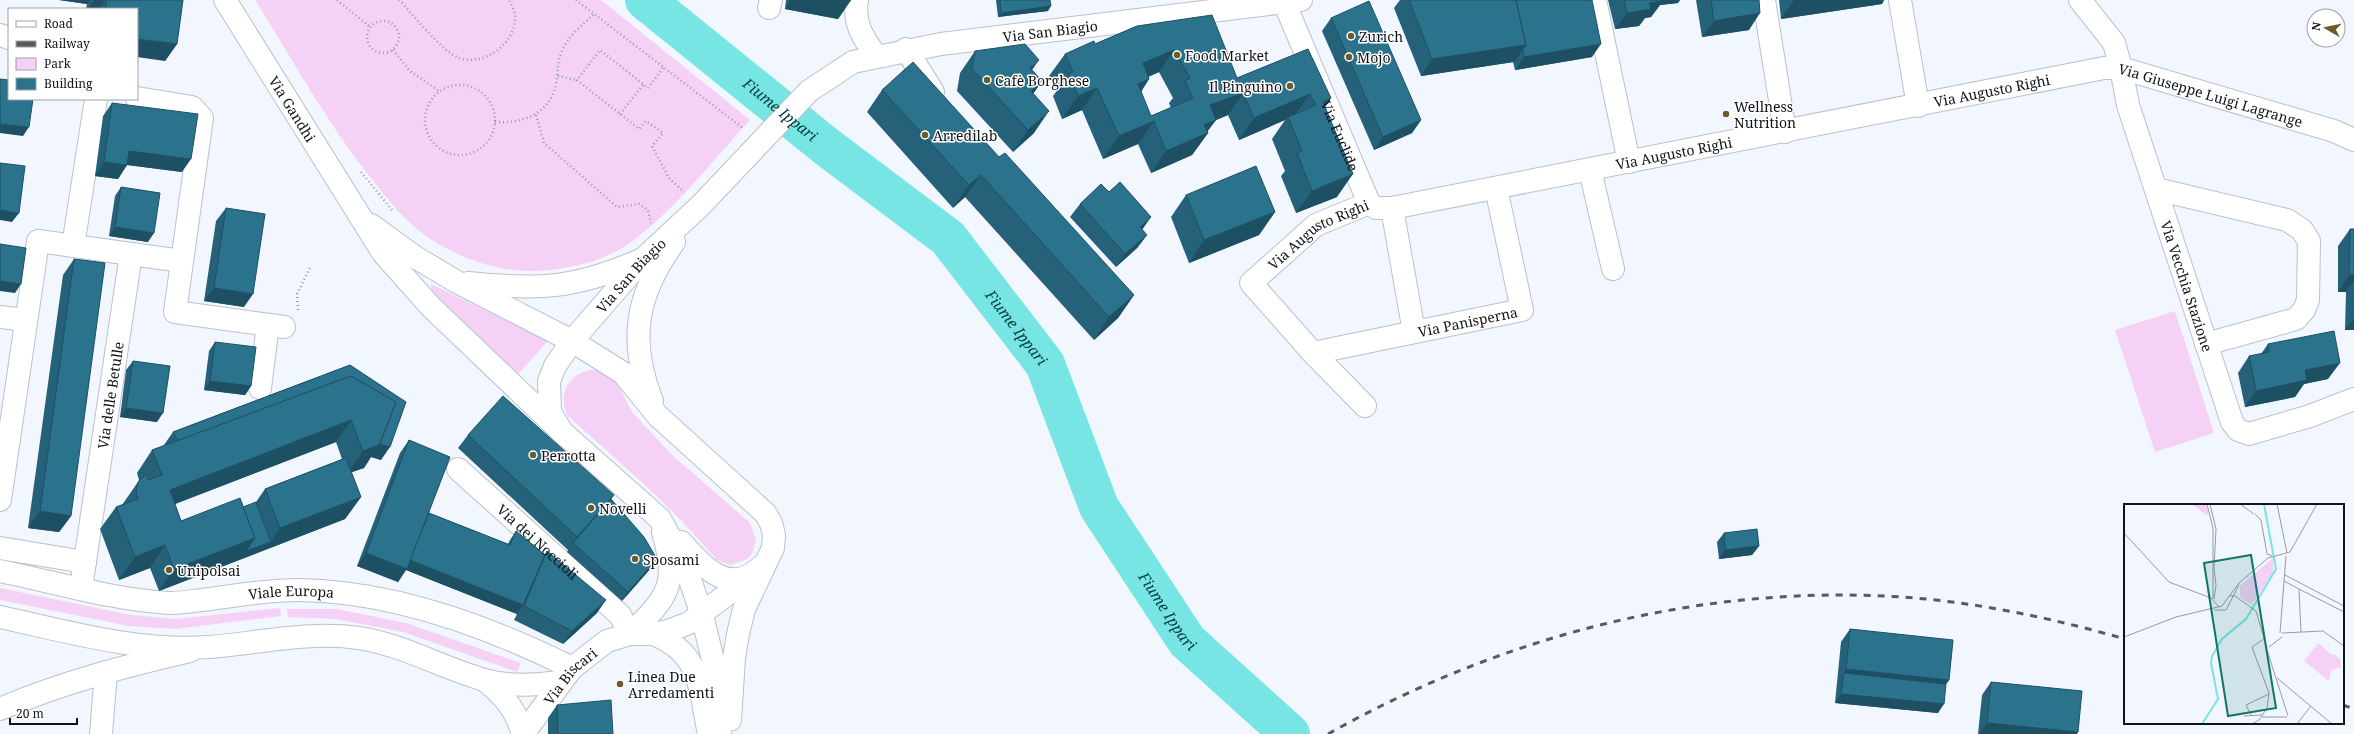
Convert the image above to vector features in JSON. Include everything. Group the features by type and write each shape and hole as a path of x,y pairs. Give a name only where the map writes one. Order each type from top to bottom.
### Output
{"street":[{"name":"Via Gandhi","path":"225,0 383,253 431,307 562,432 660,519"},
{"path":"857,0 855,12 858,25 863,37 876,56"},
{"path":"1595,0 1629,162"},
{"path":"1764,0 1785,132"},
{"path":"1900,0 1918,106"},
{"name":"Via San Biagio","path":"562,432 550,412 549,381 555,366 572,341 751,138 809,91 853,62 906,49 1292,1"},
{"name":"Via Euclide","path":"1292,1 1369,203"},
{"name":"Via Giuseppe Luigi Lagrange","path":"2087,3 2114,44 2121,68 2334,131 2354,140"},
{"path":"906,49 945,108"},
{"name":"Via Augusto Righi","path":"1313,353 1251,282 1316,225 1369,203 1376,208 1392,208 1918,106 2104,68 2121,68"},
{"name":"Via Vecchia Stazione","path":"2121,68 2128,105 2232,422 2238,430 2249,434 2310,416"},
{"path":"138,98 192,107 202,118 175,312 282,322 260,388"},
{"path":"73,246 96,100"},
{"path":"1590,170 1613,269"},
{"name":"Via Panisperna","path":"1313,353 1522,310 1496,188"},
{"path":"2156,189 2286,220 2302,230 2309,241 2308,300 2296,319 2206,344"},
{"path":"658,416 644,382 639,357 637,332 642,307 661,261 694,201"},
{"path":"1392,208 1414,332"},
{"path":"360,217 415,257 457,282 572,341 623,373 658,416 765,512 774,535 773,548 760,568 744,609 738,634 731,691 729,734"},
{"path":"0,500 7,409 26,320 38,241 182,261"},
{"name":"Via delle Betulle","path":"81,588 131,254"},
{"path":"457,282 494,286 559,286 605,276 644,258"},
{"path":"0,317 26,320"},
{"path":"1313,353 1365,406"},
{"path":"2310,416 2354,400"},
{"path":"2310,416 2338,415 2354,417"},
{"name":"Via dei Noccioli","path":"458,469 620,615 630,634"},
{"path":"660,519 708,571 717,576 726,578 742,578 760,568"},
{"path":"660,519 686,565 702,614 712,660 720,734"},
{"path":"630,634 656,609 666,594 671,575 669,554 660,519"},
{"path":"0,548 85,562"},
{"path":"630,634 653,634 689,623 760,568"},
{"name":"Viale Europa","path":"0,571 123,597 170,603 290,591 362,595 397,602 461,622 532,648 566,675"},
{"path":"0,617 122,643 154,647 208,647"},
{"name":"Via Biscari","path":"523,734 566,675 607,641 630,634"},
{"path":"653,634 669,640 682,650 694,666 710,734"},
{"path":"0,709 33,695 106,672 208,647 288,637 359,638 400,648 486,680 536,685 566,675"},
{"path":"101,734 106,672"},
{"path":"486,680 503,696 517,714 523,734"}],"path":[{"path":"337,0 370,28"},
{"path":"399,0 440,44 459,58 476,59 490,56 502,47 512,33 515,14 509,0"},
{"path":"576,0 746,130 751,138"},
{"path":"495,122 514,123 536,115 552,96 558,76 558,63 567,41 594,14"},
{"path":"385,21 392,24 397,30 399,36 393,50 382,53 371,48 367,37 370,28 378,22 385,21"},
{"path":"393,50 410,71 439,91"},
{"path":"576,80 600,50 648,88 663,68"},
{"path":"558,76 576,80 639,129 646,121 663,133 652,146 669,178 694,201"},
{"path":"464,84 477,89 487,97 494,109 495,122 492,134 486,144 477,152 460,155 443,152 433,144 427,134 424,122 428,105 439,91 451,86 464,84"},
{"path":"620,114 644,84"},
{"path":"536,115 544,143 616,207 638,204 648,210 650,228"},
{"path":"358,168 393,212"},
{"path":"282,322 298,309 297,294 311,266"}],"green space":[{"path":"255,0 601,0 750,120 693,184 662,216 647,230 622,248 603,258 551,270 515,270 480,263 431,239 417,229 398,211 371,178 340,135"},
{"path":"431,284 548,341 518,374 432,291"},
{"path":"2175,311 2214,433 2155,452 2115,330"},
{"path":"589,370 599,370 615,379 632,412 672,455 750,523 756,540 752,554 747,559 731,565 717,560 680,519 646,486 567,415 564,408 564,394 566,387 575,377"},
{"path":"0,588 131,615 175,619 280,608 281,616 175,629 129,626 0,600"},
{"path":"287,609 337,609 406,623 521,663 517,672 403,632 336,619 288,617"}],"building":[{"path":"107,0 183,0 177,44 138,39 138,8 105,8"},
{"path":"1000,0 1050,0 1051,6 1001,13"},
{"path":"1409,0 1516,0 1526,45 1432,59"},
{"path":"1516,0 1592,0 1601,44 1524,57 1523,49 1526,45"},
{"path":"1624,0 1663,1 1649,3 1651,9 1627,13"},
{"path":"1711,0 1759,0 1760,13 1714,21"},
{"path":"1369,1 1421,120 1383,137 1331,18"},
{"path":"1212,15 1237,78 1308,49 1331,98 1323,102 1353,174 1312,191 1297,153 1302,151 1288,117 1316,105 1310,94 1254,118 1243,93 1210,105 1216,120 1204,125 1208,133 1166,151 1154,121 1119,136 1097,88 1078,96 1069,74 1073,72 1065,54 1094,41 1095,44 1137,26","holes":["1174,50 1190,78 1185,81 1193,98 1151,116 1138,84 1149,79 1143,63"]},
{"path":"1025,44 1039,60 1030,68 1042,81 1031,91 1049,111 1028,130 972,69 975,51"},
{"path":"913,62 999,157 1005,153 1134,295 1109,317 981,175 969,185 882,90"},
{"path":"0,79 8,80 8,100 33,100 29,127 0,124"},
{"path":"112,103 198,114 191,159 129,151 127,165 104,162"},
{"path":"0,163 25,166 19,213 0,210"},
{"path":"1256,166 1275,212 1204,240 1186,195"},
{"path":"1120,182 1151,217 1140,227 1147,235 1125,254 1080,204 1101,184 1109,192"},
{"path":"121,187 160,193 154,233 115,227"},
{"path":"226,208 265,214 253,294 214,288"},
{"path":"2350,229 2354,229 2354,275 2349,275"},
{"path":"0,244 26,248 21,284 0,281"},
{"path":"74,259 105,263 71,516 40,511"},
{"path":"2334,331 2340,363 2305,370 2307,380 2256,391 2249,356 2269,352 2268,344"},
{"path":"215,342 256,347 251,386 210,381"},
{"path":"133,361 170,366 163,413 126,408"},
{"path":"350,365 406,402 390,447 380,444 396,402 351,376 178,441 173,432"},
{"path":"351,376 396,402 379,445 363,451 351,420 170,490 181,521 240,498 255,538 174,569 165,545 135,557 116,507 138,499 136,493 138,482 146,474 148,480 162,475 152,450"},
{"path":"503,396 614,495 577,537 468,435"},
{"path":"409,440 450,457 407,569 366,553"},
{"path":"346,458 361,497 280,528 265,489"},
{"path":"611,499 644,537 657,559 628,592 573,543"},
{"path":"256,502 271,542 246,551 255,538 243,507"},
{"path":"429,513 510,545 516,531 545,555 523,605 410,560"},
{"path":"1757,529 1759,546 1725,550 1724,533"},
{"path":"547,551 606,600 572,631 524,606"},
{"path":"1850,629 1953,640 1949,680 1846,669"},
{"path":"1844,673 1946,684 1944,704 1841,694"},
{"path":"1991,682 2082,691 2078,732 1987,723"},
{"path":"611,700 613,734 558,734 557,705"}],"waterway":[{"name":"Fiume Ippari","path":"645,0 827,147 948,238 1045,364 1099,507 1187,641 1290,734"}],"railway":[{"path":"1328,734 1394,699 1463,669 1533,644 1605,624 1678,609 1752,599 1826,595 1929,599 2014,612 2070,624 2124,639"},
{"path":"2344,705 2354,709"}],"place":[{"name":"Zurich","path":"1351,36"},
{"name":"Food Market","path":"1177,55"},
{"name":"Mojo","path":"1349,57"},
{"name":"Cafè Borghese","path":"987,80"},
{"name":"Il Pinguino","path":"1290,86"},
{"name":"Wellness Nutrition","path":"1726,114"},
{"name":"Arredilab","path":"925,135"},
{"name":"Perrotta","path":"533,455"},
{"name":"Novelli","path":"591,508"},
{"name":"Sposami","path":"635,559"},
{"name":"Unipolsai","path":"169,570"},
{"name":"Linea Due Arredamenti","path":"620,684"}]}
